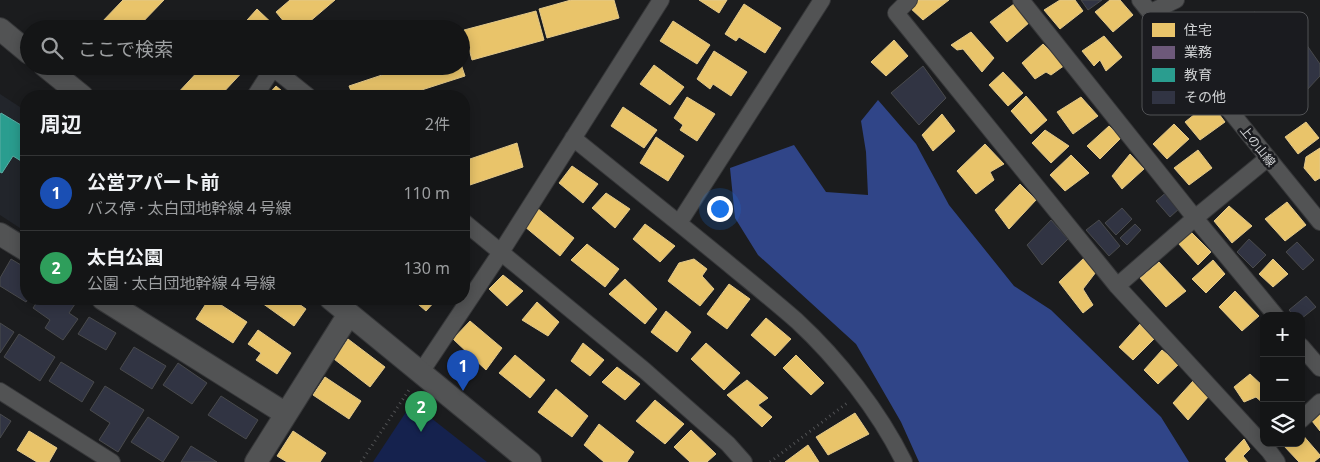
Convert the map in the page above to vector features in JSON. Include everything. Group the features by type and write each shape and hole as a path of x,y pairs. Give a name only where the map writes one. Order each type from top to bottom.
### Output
{"street":[{"path":"470,298 661,0"},
{"path":"679,223 822,0"},
{"path":"909,0 896,14 1117,286 1274,452"},
{"path":"1021,0 1273,312"},
{"path":"1146,6 1176,0"},
{"path":"0,30 20,46"},
{"path":"56,75 75,90"},
{"path":"259,90 268,75"},
{"path":"282,75 300,90"},
{"name":"上の山線","path":"1233,115 1320,222"},
{"path":"573,138 679,223 796,321 830,355 861,393 896,446 904,462"},
{"path":"1117,286 1268,158"},
{"path":"470,227 644,370 728,444 744,462"},
{"path":"0,234 20,246"},
{"path":"113,305 286,414"},
{"path":"338,305 530,462"},
{"path":"421,372 466,305"},
{"path":"256,462 349,314"},
{"path":"1305,351 1320,368"},
{"path":"0,391 112,462"},
{"path":"1305,416 1320,402"}],"path":[{"path":"361,462 421,372"},
{"path":"770,462 861,393"}],"shaded area":[{"path":"0,94 20,107 20,228 0,215"},
{"path":"878,100 916,144 949,205 1014,286 1051,310 1161,417 1189,462 919,462 901,422 856,344 758,255 735,218 730,168 794,145 826,192 868,195 866,152 861,121"},
{"path":"412,403 487,462 373,462"}],"building: 住宅":[{"path":"123,0 164,0 145,20 104,20"},
{"path":"290,0 335,0 312,20 283,20 276,12"},
{"path":"571,0 614,0 619,18 547,38 539,9"},
{"path":"699,0 727,0 719,13"},
{"path":"916,0 949,0 923,20 908,6"},
{"path":"1060,0 1075,0 1083,11 1060,29 1044,10"},
{"path":"1110,0 1120,0 1133,15 1113,32 1095,12"},
{"path":"744,4 781,28 765,53 739,37 736,41 725,34"},
{"path":"1014,4 1030,22 1007,42 990,22"},
{"path":"257,9 269,20 247,20"},
{"path":"536,11 544,40 472,60 470,52 470,28"},
{"path":"673,21 710,45 697,64 660,41"},
{"path":"971,32 994,58 982,72 963,49 957,50 951,45"},
{"path":"1104,36 1122,57 1106,71 1100,60 1094,66 1082,51"},
{"path":"894,40 908,56 886,76 871,62"},
{"path":"1043,44 1065,65 1051,75 1046,72 1035,79 1022,63"},
{"path":"714,51 747,72 731,96 713,84 710,89 697,79"},
{"path":"654,65 684,87 670,105 640,84"},
{"path":"1003,72 1023,93 1008,106 989,85"},
{"path":"195,75 240,75 226,90 181,90"},
{"path":"382,75 465,76 422,90 351,90 349,86"},
{"path":"276,86 281,90 272,90"},
{"path":"1026,96 1047,120 1031,134 1011,111"},
{"path":"687,97 715,114 697,141 680,130 683,125 674,118"},
{"path":"1081,97 1098,116 1073,134 1057,112"},
{"path":"623,107 657,130 644,148 611,126"},
{"path":"942,114 955,131 933,151 922,135"},
{"path":"1194,115 1220,115 1225,122 1200,140 1185,122"},
{"path":"1306,122 1319,138 1298,154 1285,137"},
{"path":"1174,124 1189,139 1167,159 1153,144"},
{"path":"1109,126 1121,138 1100,159 1087,146"},
{"path":"1045,130 1069,146 1051,163 1032,143"},
{"path":"656,137 684,156 668,181 640,163"},
{"path":"517,143 523,167 470,185 470,159"},
{"path":"985,144 1004,164 990,172 994,180 976,194 957,171"},
{"path":"1320,148 1320,178 1315,181 1304,168 1306,157"},
{"path":"1198,150 1212,168 1189,185 1174,168"},
{"path":"1130,154 1144,169 1122,189 1112,176"},
{"path":"1071,155 1089,173 1065,191 1050,175"},
{"path":"572,166 598,184 583,203 559,183"},
{"path":"1020,184 1036,200 1009,229 995,210"},
{"path":"606,193 630,209 615,228 592,208"},
{"path":"1287,202 1306,225 1285,241 1265,219"},
{"path":"1229,206 1252,226 1232,243 1214,221"},
{"path":"537,208 574,238 560,256 524,226"},
{"path":"645,224 675,246 660,262 633,239"},
{"path":"1191,232 1211,252 1198,265 1178,243"},
{"path":"587,244 619,269 605,287 571,260"},
{"path":"1085,257 1096,272 1083,289 1093,305 1083,313 1059,282"},
{"path":"694,259 707,269 702,276 714,289 700,306 668,281 679,263"},
{"path":"1273,259 1288,274 1273,287 1259,274"},
{"path":"1213,260 1225,274 1206,293 1192,279"},
{"path":"1159,262 1186,291 1166,307 1140,278"},
{"path":"503,275 523,291 507,306 489,289"},
{"path":"625,279 657,309 645,324 609,294"},
{"path":"729,284 750,299 727,329 707,314"},
{"path":"1235,291 1259,316 1242,331 1219,307"},
{"path":"537,302 559,322 548,336 522,320"},
{"path":"205,305 221,305 247,322 233,343 196,319"},
{"path":"265,305 300,305 306,309 294,326"},
{"path":"419,305 432,305 426,311"},
{"path":"666,311 691,332 677,352 651,332"},
{"path":"766,318 791,339 775,356 751,335"},
{"path":"470,321 502,348 486,370 453,339"},
{"path":"1140,324 1154,339 1133,360 1119,347"},
{"path":"258,330 291,353 277,374 256,360 261,353 248,344"},
{"path":"348,339 385,367 370,387 334,359"},
{"path":"583,343 604,360 590,376 571,361"},
{"path":"706,343 740,373 724,390 691,359"},
{"path":"1162,350 1179,364 1158,384 1144,370"},
{"path":"515,355 545,380 530,398 499,373"},
{"path":"796,355 824,383 811,395 783,368"},
{"path":"617,367 640,384 625,400 602,382"},
{"path":"1250,374 1260,383 1260,400 1256,397 1244,402 1234,387"},
{"path":"325,377 361,401 349,419 313,395"},
{"path":"747,380 768,398 758,405 772,417 762,427 727,395"},
{"path":"1193,381 1208,397 1188,420 1173,403"},
{"path":"556,389 588,416 572,437 538,412"},
{"path":"655,400 684,424 665,444 636,421"},
{"path":"855,413 869,434 828,455 816,437"},
{"path":"1320,414 1320,431 1312,421"},
{"path":"599,424 634,452 627,462 604,462 584,445"},
{"path":"691,430 716,454 707,462 690,462 674,447"},
{"path":"29,431 57,448 49,462 37,462 17,450"},
{"path":"293,431 326,453 320,462 287,462 277,456"},
{"path":"1305,438 1320,457 1314,462 1299,462 1285,447 1305,447"},
{"path":"1244,439 1250,449 1243,456 1248,462 1227,462 1225,459"},
{"path":"808,445 819,462 785,462"}],"building: 教育":[{"path":"1,113 20,124 20,160 13,156 2,173 0,172"}],"building: その他":[{"path":"1081,0 1102,0 1088,10"},
{"path":"1308,47 1320,64 1320,76 1308,89"},
{"path":"923,66 946,98 919,125 891,93"},
{"path":"1168,191 1180,208 1170,217 1156,201"},
{"path":"1122,208 1132,219 1116,235 1105,223"},
{"path":"1051,220 1068,239 1042,265 1027,245"},
{"path":"1099,220 1120,246 1109,256 1086,230"},
{"path":"1135,224 1141,230 1127,245 1120,238"},
{"path":"1249,239 1266,255 1253,268 1237,252"},
{"path":"1297,242 1314,260 1303,270 1286,252"},
{"path":"11,259 20,264 20,298 0,286 0,278"},
{"path":"1306,296 1316,307 1305,316 1305,312 1291,312 1289,310"},
{"path":"35,305 74,305 69,313 78,319 63,340 45,328 50,320 33,308"},
{"path":"89,317 116,333 106,350 78,334"},
{"path":"0,323 14,332 0,353"},
{"path":"19,334 55,357 40,381 4,357"},
{"path":"134,347 166,366 152,389 120,369"},
{"path":"61,362 94,382 82,402 49,381"},
{"path":"178,363 207,383 192,404 163,385"},
{"path":"105,386 144,410 118,452 99,440 110,423 90,410"},
{"path":"221,396 258,420 246,439 208,415"},
{"path":"0,414 11,421 0,438"},
{"path":"148,417 179,437 163,462 131,442"},
{"path":"191,446 217,462 181,462"}],"place":[{"name":"公営アパート前","path":"463,391"},
{"name":"太白公園","path":"421,432"}]}
